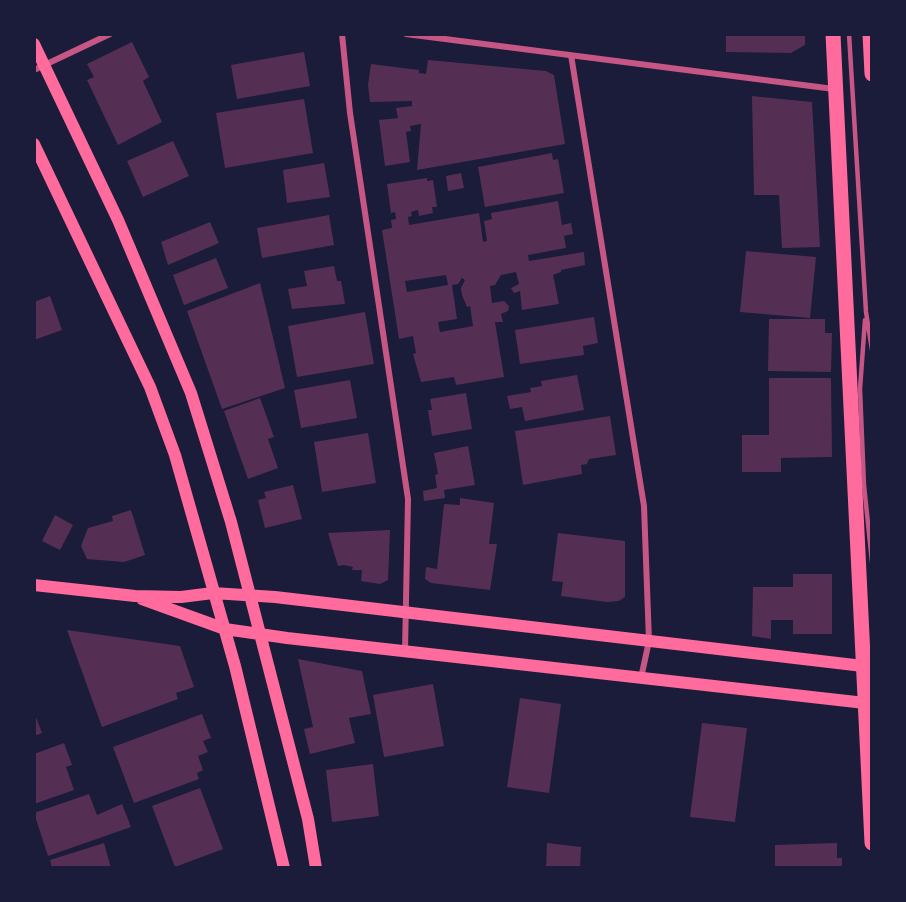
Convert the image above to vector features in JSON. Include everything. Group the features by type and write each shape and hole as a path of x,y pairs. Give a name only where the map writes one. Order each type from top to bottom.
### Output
{"main road":[{"path":"833,34 867,665 872,843"},
{"path":"870,34 872,74"},
{"path":"34,44 40,68 118,220 190,393 231,522 308,819 316,867"},
{"path":"34,144 150,387 175,455 225,629 284,867"},
{"path":"34,585 135,596 181,597 213,593 249,595 867,665"},
{"path":"135,596 225,629 868,702"}],"street":[{"path":"40,68 110,34"},
{"path":"342,34 351,113 408,499 405,651"},
{"path":"406,34 836,89"},
{"path":"572,55 644,506 649,641 641,678"}],"lane":[{"path":"849,34 866,312 872,350"},
{"path":"866,312 860,389 864,485 872,562"}],"building":[{"path":"726,34 805,34 805,45 791,53 726,52"},
{"path":"132,42 149,77 143,81 162,122 118,145 87,80 94,77 87,64"},
{"path":"304,52 310,86 237,99 231,65"},
{"path":"428,60 546,71 554,75 565,144 417,170 421,124 410,126 411,131 406,132 410,162 385,166 379,120 398,118 396,108 412,106 412,101 370,102 368,85 371,64 419,70 419,73 426,74"},
{"path":"752,96 812,102 820,247 782,248 779,195 754,195"},
{"path":"304,99 313,153 225,168 216,113"},
{"path":"173,141 189,176 143,197 127,161"},
{"path":"552,153 553,160 558,159 564,193 485,207 478,167"},
{"path":"324,163 330,197 287,203 283,170"},
{"path":"461,173 464,188 448,191 446,176"},
{"path":"427,178 427,181 433,180 437,207 432,207 433,213 419,216 418,210 411,212 412,216 408,217 409,225 479,213 483,242 487,241 484,221 492,219 491,213 558,201 562,225 571,223 573,234 564,236 566,248 528,255 529,261 584,252 585,265 561,270 553,275 559,304 522,310 520,291 514,293 511,288 519,284 516,272 501,275 495,285 490,286 492,303 504,301 509,306 508,311 501,314 503,322 495,322 504,377 456,385 454,377 421,382 413,354 416,353 413,336 399,339 382,230 392,228 391,220 396,219 395,212 391,213 387,184","holes":["446,275 448,285 407,292 405,281","462,278 465,280 461,288 462,295 467,307 470,306 473,326 440,332 438,322 457,319 452,285 458,284"]},
{"path":"329,215 334,245 262,258 257,228"},
{"path":"210,222 219,243 168,265 161,242"},
{"path":"746,251 816,257 810,318 740,312"},
{"path":"216,258 228,288 184,305 173,275"},
{"path":"334,266 337,281 341,281 345,304 292,309 288,289 307,286 304,271"},
{"path":"260,283 285,388 222,409 187,311"},
{"path":"50,296 62,330 34,340 34,302"},
{"path":"365,312 374,364 297,377 288,326"},
{"path":"594,317 598,343 583,346 584,355 520,364 515,330"},
{"path":"769,319 825,319 825,333 832,333 831,372 768,371"},
{"path":"577,375 584,410 525,421 522,407 510,409 507,396 531,392 530,388 542,386 541,381"},
{"path":"769,378 831,378 832,457 781,458 781,472 742,472 742,435 769,435"},
{"path":"350,380 357,418 301,428 294,390"},
{"path":"466,393 472,429 432,436 428,410 432,410 430,399"},
{"path":"260,398 274,437 268,439 278,468 248,479 224,411"},
{"path":"610,416 616,455 589,459 587,464 581,465 582,474 523,485 515,431"},
{"path":"368,433 376,483 322,492 314,442"},
{"path":"468,446 475,485 444,490 445,498 424,501 423,491 437,488 435,475 438,474 434,453"},
{"path":"293,485 302,519 265,528 258,500 266,498 264,492"},
{"path":"460,498 494,503 489,544 497,544 490,590 431,583 425,579 426,567 437,569 444,504 460,505"},
{"path":"131,510 145,555 124,562 87,559 81,546 88,528 113,521 112,516"},
{"path":"55,515 73,525 60,550 42,541"},
{"path":"390,530 388,580 380,584 361,581 362,570 352,570 353,567 344,565 338,566 328,533"},
{"path":"558,533 625,541 625,597 619,601 607,602 561,596 563,582 552,581"},
{"path":"793,574 832,574 832,634 793,634 793,620 771,620 771,639 752,636 753,587 793,587"},
{"path":"67,630 180,646 194,687 176,693 178,699 102,727"},
{"path":"298,659 362,671 371,714 349,718 355,743 310,754 304,729 313,727"},
{"path":"433,684 444,746 384,757 373,695"},
{"path":"520,698 561,704 549,793 507,787"},
{"path":"34,712 42,733 34,736"},
{"path":"202,714 211,738 203,741 208,752 198,756 203,770 197,773 199,779 134,803 113,747"},
{"path":"702,723 747,728 735,822 690,817"},
{"path":"64,743 72,765 66,767 74,790 34,804 34,754"},
{"path":"373,764 379,816 332,822 326,770"},
{"path":"200,788 223,849 175,867 152,806"},
{"path":"89,794 97,815 122,804 131,827 48,856 34,813"},
{"path":"104,843 111,868 52,868 50,860"},
{"path":"547,843 581,847 580,868 546,868"},
{"path":"837,843 837,858 842,858 842,868 775,868 775,845"}]}
